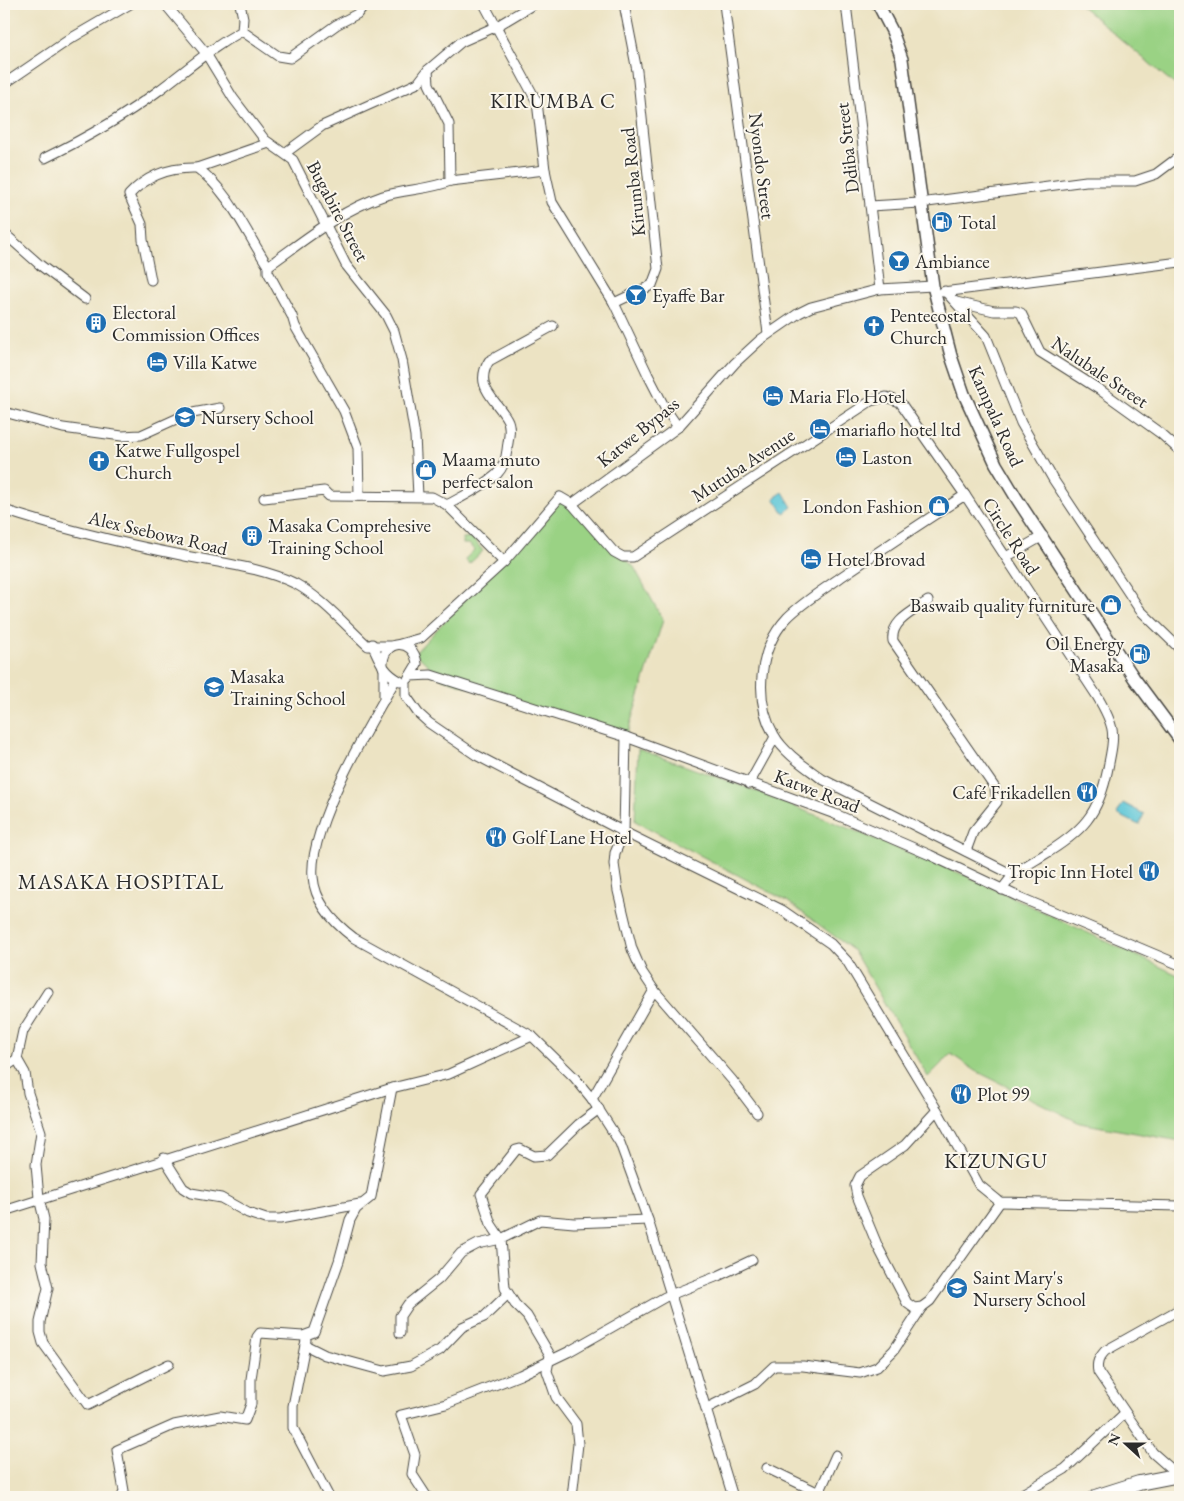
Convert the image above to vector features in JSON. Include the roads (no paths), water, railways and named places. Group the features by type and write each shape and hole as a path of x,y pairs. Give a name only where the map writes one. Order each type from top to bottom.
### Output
{"highway":[{"path":"1095,1497 1139,1483 1179,1475"}],"main road":[{"name":"Kampala Road","path":"878,4 892,31 902,59 920,203 951,356 980,432 1017,499 1043,536 1134,678 1180,740"}],"street":[{"path":"4,84 70,39 130,4"},
{"name":"Bugabire Street","path":"165,4 205,52 233,98 269,143 293,160 346,266 386,315 394,331 402,360 415,436 418,496"},
{"path":"240,4 244,18 242,31"},
{"path":"242,31 278,56 290,58 336,25 357,14 365,4"},
{"path":"484,4 537,102 545,170 552,202 614,303 644,369 665,408 678,427"},
{"path":"285,153 322,126 374,101 386,98 418,83 428,70 467,38 497,26 534,4"},
{"name":"Kirumba Road","path":"614,303 652,285 658,269 637,71 624,4"},
{"name":"Nyondo Street","path":"724,4 768,333"},
{"name":"Ddiba Street","path":"846,4 880,289"},
{"path":"45,158 118,119 158,91 205,52 242,31"},
{"path":"428,70 429,84 449,124 450,181"},
{"path":"418,83 429,84"},
{"path":"151,280 142,240 142,224 129,195 142,181 182,168 197,168 269,143"},
{"path":"870,206 920,203 1086,181 1135,181 1156,174 1176,160"},
{"path":"197,168 216,184 239,216 268,266 268,272 292,316 295,326 344,411 358,448 359,496"},
{"path":"268,266 335,219 385,196 438,186 450,181 545,170"},
{"path":"330,235 335,219"},
{"path":"4,233 30,257 85,300"},
{"name":"Katwe Bypass","path":"572,504 678,427 735,364 768,333 811,307 880,289 938,291 1180,262"},
{"path":"938,291 955,302 986,336 1021,423 1053,480 1140,610 1180,649"},
{"name":"Nalubale Street","path":"955,302 994,311 1016,311 1020,313 1040,352 1100,390 1160,433 1180,452"},
{"path":"447,506 496,476 505,462 509,426 507,419 487,392 483,377 484,369 489,361 553,326"},
{"name":"Mutuba Avenue","path":"572,504 614,552 623,557 633,557 871,401 886,397 900,402 965,496"},
{"path":"4,412 63,428 122,436 141,435 187,414 220,408"},
{"path":"264,498 324,491 329,496 432,497 447,506 504,562"},
{"name":"Circle Road","path":"1002,890 1011,874 1048,852 1086,823 1092,816 1105,783 1114,731 1112,721 1097,696 965,496 857,566 805,602 786,619 773,642 763,668 760,695 775,737 799,761 822,778 1011,874"},
{"path":"384,700 384,668 382,659 386,651 396,645 421,638 504,562 560,497 572,504"},
{"name":"Alex Ssebowa Road","path":"4,510 47,524 134,546 266,573 296,584 368,646 372,644"},
{"path":"1006,557 1043,536"},
{"path":"928,601 894,626 893,641 995,788 997,802 974,832 966,851"},
{"path":"421,638 416,655 415,671 408,680 406,696 410,705 429,723 476,755 624,832 782,910 831,944 847,961 937,1110 979,1185 1000,1202 1180,1206"},
{"path":"408,680 389,676 372,644 409,647 431,675"},
{"name":"Katwe Road","path":"408,680 431,675 626,737 844,818 930,855 1002,890 1180,965"},
{"path":"396,679 322,822 314,852 313,877 317,896 328,914 354,938 532,1036 574,1077 592,1099 620,1143 648,1220 733,1497"},
{"path":"626,737 624,832 614,858 618,891 632,948 642,972 654,990 732,1080 757,1113"},
{"path":"749,784 775,737"},
{"path":"592,1099 654,990"},
{"path":"48,992 23,1031 18,1059 25,1073 28,1093 41,1132 36,1165 39,1198 44,1219 42,1263 48,1288 40,1322 43,1343 88,1405 169,1364"},
{"path":"4,1210 164,1158 392,1088 449,1074 532,1036"},
{"path":"4,1068 18,1059"},
{"path":"122,1497 124,1491 117,1450 174,1425 220,1416 245,1420 251,1404 251,1379 257,1337 260,1333 307,1335 314,1332 325,1303 350,1220 356,1209 371,1197 392,1088"},
{"path":"572,1497 578,1433 576,1424 556,1397 547,1371 550,1355 526,1316 508,1294 503,1277 501,1244 483,1206 481,1194 516,1150 520,1149 534,1156 547,1155 578,1124 598,1109"},
{"path":"922,1307 914,1308 907,1303 875,1238 857,1196 856,1186 860,1176 905,1145 937,1110"},
{"path":"164,1158 183,1188 191,1193 221,1198 248,1213 266,1219 280,1220 365,1203"},
{"path":"706,1408 755,1384 774,1366 803,1366 860,1373 877,1367 894,1350 922,1307 930,1301 1000,1202"},
{"path":"400,1333 400,1316 408,1304 439,1279 461,1254 470,1247 489,1242 501,1244 540,1220 574,1223 648,1220"},
{"path":"427,1497 412,1474 415,1455 401,1415 446,1404 520,1376 671,1295 752,1260"},
{"path":"305,1345 325,1354 384,1372 411,1366 440,1350 462,1328 484,1317 508,1294"},
{"path":"1179,1475 1153,1453 1125,1413 1098,1372 1098,1359 1105,1351 1180,1309"},
{"path":"307,1335 293,1406 293,1428 329,1497"},
{"path":"1017,1497 1065,1469 1125,1413"},
{"path":"816,1495 836,1455"},
{"path":"767,1468 816,1495 832,1497"}],"water":[{"path":"783,492 792,507 784,513 774,498"},
{"path":"1123,803 1144,814 1139,825 1117,814"}],"place":[{"name":"Total","path":"942,222"},
{"name":"Ambiance","path":"899,261"},
{"name":"Eyaffe Bar","path":"636,295"},
{"name":"Electoral Commission Offices","path":"96,323"},
{"name":"Pentecostal Church","path":"874,326"},
{"name":"Villa Katwe","path":"157,362"},
{"name":"Maria Flo Hotel","path":"773,396"},
{"name":"Nursery School","path":"185,417"},
{"name":"mariaflo hotel ltd","path":"820,429"},
{"name":"Laston","path":"846,457"},
{"name":"Katwe Fullgospel Church","path":"99,461"},
{"name":"Maama muto perfect salon","path":"426,470"},
{"name":"London Fashion","path":"939,506"},
{"name":"Masaka Comprehesive Training School","path":"252,536"},
{"name":"Hotel Brovad","path":"811,559"},
{"name":"Baswaib quality furniture","path":"1111,605"},
{"name":"Oil Energy Masaka","path":"1140,654"},
{"name":"Masaka Training School","path":"214,687"},
{"name":"Café Frikadellen","path":"1087,792"},
{"name":"Golf Lane Hotel","path":"496,837"},
{"name":"Tropic Inn Hotel","path":"1149,871"},
{"name":"Plot 99","path":"961,1094"},
{"name":"Saint Mary's Nursery School","path":"957,1288"}],"district":[{"name":"KIRUMBA C","path":"553,100"},
{"name":"MASAKA HOSPITAL","path":"121,881"},
{"name":"KIZUNGU","path":"996,1160"}]}
